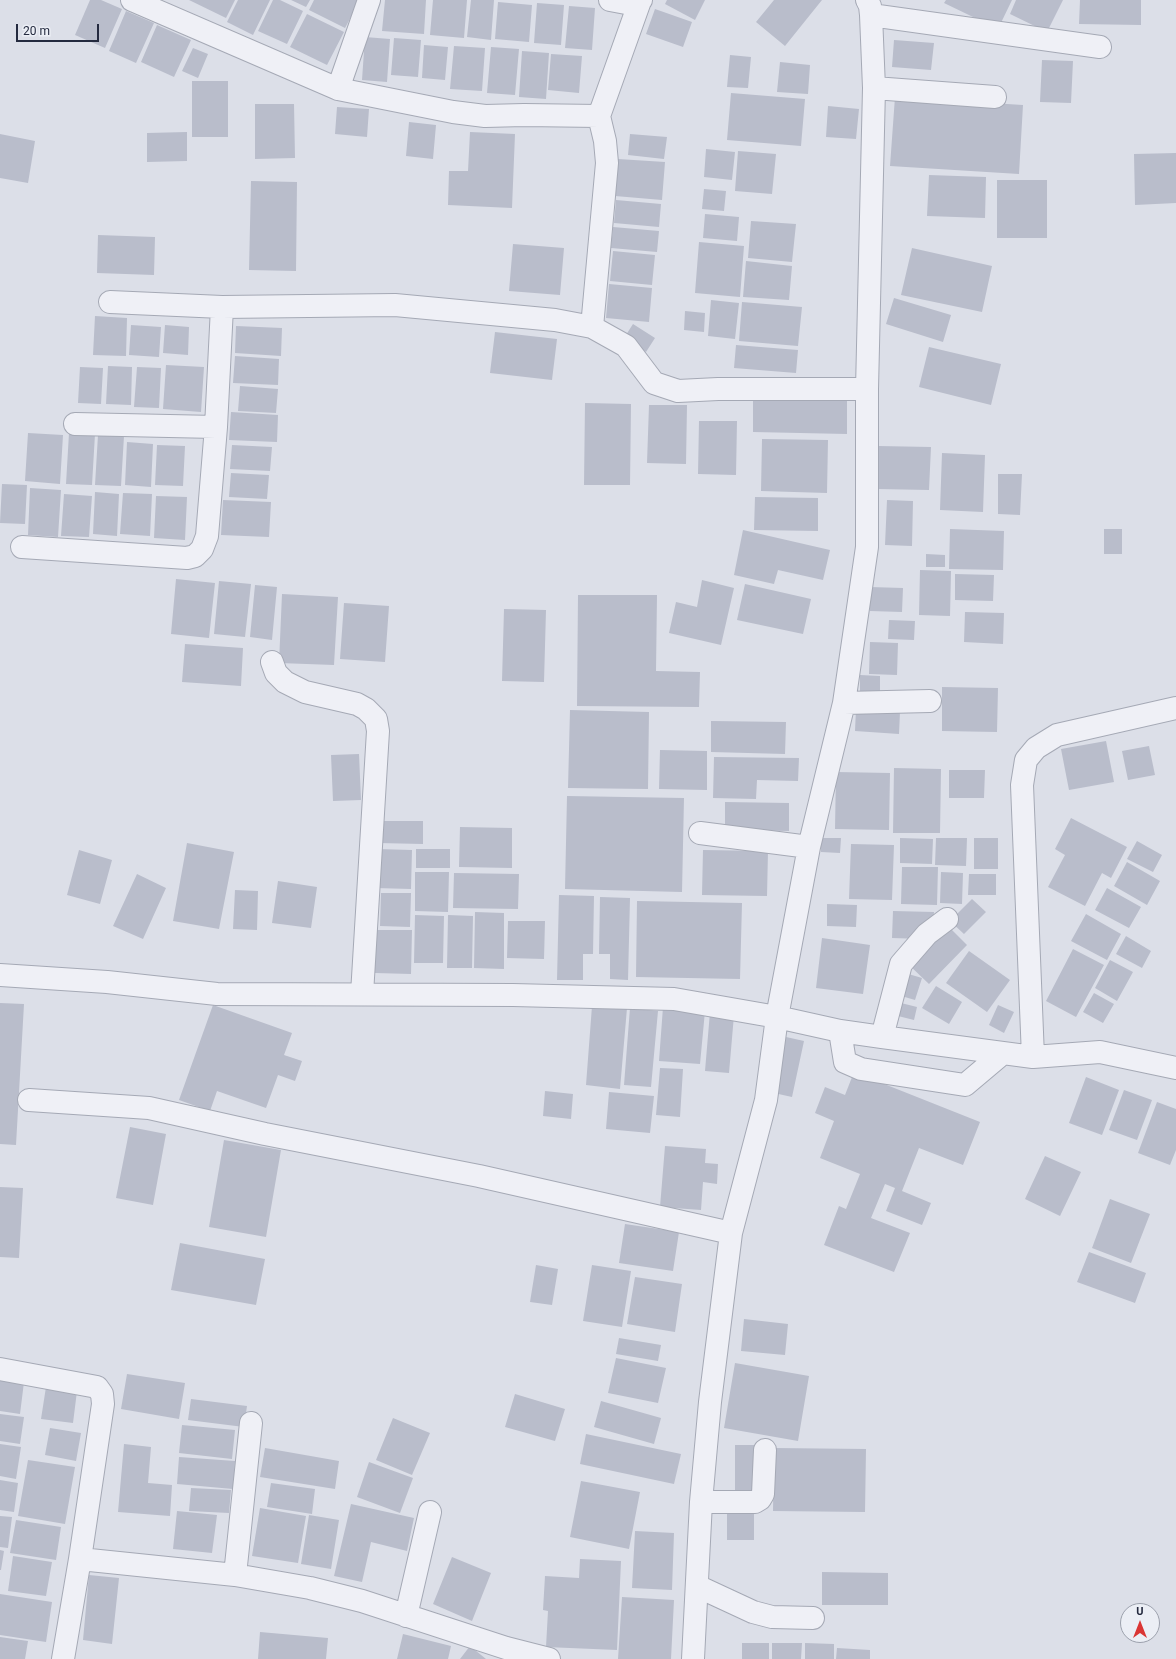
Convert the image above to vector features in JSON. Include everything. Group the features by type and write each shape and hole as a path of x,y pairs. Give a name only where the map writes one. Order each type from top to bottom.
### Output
{"street":[{"path":"132,0 338,89 453,112 486,116 599,116"},
{"path":"338,89 369,0"},
{"path":"592,327 607,163 605,141 599,116 640,0 626,2 610,0"},
{"path":"693,1659 701,1502 710,1402 731,1233 766,1100 777,1017 809,847 844,703 867,546 867,389 874,88 869,8 1100,47"},
{"path":"874,88 995,97"},
{"path":"110,302 222,307 395,305 555,320 592,327 626,346 654,383 678,391 718,389 867,389"},
{"path":"22,547 186,558 195,556 202,549 207,536 216,427 222,307"},
{"path":"75,424 216,427"},
{"path":"272,662 276,673 285,682 305,692 357,704 376,719 378,731 362,994"},
{"path":"844,703 930,701"},
{"path":"1033,1057 1022,785 1026,760 1036,748 1057,735 1176,708"},
{"path":"700,833 809,847"},
{"path":"882,1037 901,964 927,934 947,919"},
{"path":"0,975 107,982 216,994 513,995 674,999 777,1017 840,1031 882,1037 1033,1057 1100,1052 1176,1068"},
{"path":"840,1031 845,1062 861,1069 965,1085 1003,1053"},
{"path":"29,1100 149,1108 265,1134 479,1176 731,1233"},
{"path":"0,1369 97,1387 102,1394 103,1404 80,1559 63,1659"},
{"path":"235,1575 251,1423"},
{"path":"701,1502 755,1502 760,1499 763,1494 765,1450"},
{"path":"406,1616 430,1512"},
{"path":"80,1559 235,1575 310,1588 362,1602 506,1648 549,1659"},
{"path":"697,1586 753,1612 772,1617 813,1618"}],"building":[{"path":"90,0 101,0 122,9 105,48 75,35"},
{"path":"189,0 235,0 226,18"},
{"path":"238,0 270,0 253,35 227,22"},
{"path":"273,0 280,0 303,11 287,44 258,31"},
{"path":"291,0 310,0 306,7"},
{"path":"314,0 360,0 345,28 309,10"},
{"path":"385,0 426,0 424,34 382,31"},
{"path":"433,0 467,0 464,38 430,35"},
{"path":"471,0 494,0 491,40 467,37"},
{"path":"667,0 705,0 695,20 665,4"},
{"path":"774,0 822,0 785,46 756,22"},
{"path":"946,0 1012,0 998,29 944,3"},
{"path":"1016,0 1063,0 1047,32 1010,14"},
{"path":"1080,0 1141,0 1141,25 1079,24"},
{"path":"498,2 532,5 529,42 495,39"},
{"path":"537,3 564,5 561,45 534,43"},
{"path":"569,6 595,8 592,50 565,48"},
{"path":"655,9 692,22 683,47 646,34"},
{"path":"126,11 154,23 136,63 109,51"},
{"path":"307,14 344,32 327,65 290,47"},
{"path":"157,25 191,40 174,77 141,62"},
{"path":"365,37 390,39 387,82 362,80"},
{"path":"394,38 421,40 418,77 391,75"},
{"path":"894,40 934,43 931,70 892,67"},
{"path":"424,45 448,47 445,80 422,78"},
{"path":"454,46 485,48 482,91 450,89"},
{"path":"491,47 519,49 515,95 487,93"},
{"path":"193,48 208,54 198,78 182,71"},
{"path":"522,51 549,53 546,99 519,97"},
{"path":"551,54 582,56 579,93 548,90"},
{"path":"730,55 751,57 748,88 727,87"},
{"path":"1042,60 1073,61 1071,103 1040,102"},
{"path":"780,62 810,65 808,94 777,92"},
{"path":"192,81 228,81 228,137 192,137"},
{"path":"731,93 805,99 801,146 727,140"},
{"path":"895,97 1023,105 1019,174 890,166"},
{"path":"255,104 294,104 295,158 255,159"},
{"path":"828,106 859,109 856,139 826,137"},
{"path":"337,107 369,109 367,137 335,134"},
{"path":"409,122 436,125 433,159 406,156"},
{"path":"187,132 187,161 147,162 147,133"},
{"path":"470,132 515,134 512,208 448,205 449,171 468,171"},
{"path":"0,134 35,141 28,183 0,178"},
{"path":"630,134 667,137 664,159 628,155"},
{"path":"706,149 735,152 732,180 704,177"},
{"path":"738,151 776,154 772,194 735,191"},
{"path":"1176,153 1176,203 1135,205 1134,154"},
{"path":"618,159 665,162 662,200 615,196"},
{"path":"929,175 986,177 985,218 927,216"},
{"path":"997,180 1047,180 1047,238 997,238"},
{"path":"251,181 297,182 296,271 249,270"},
{"path":"704,189 726,191 724,211 702,209"},
{"path":"616,200 661,204 659,227 614,223"},
{"path":"705,214 739,217 737,241 703,238"},
{"path":"751,221 796,224 792,262 748,258"},
{"path":"613,227 659,231 657,252 611,248"},
{"path":"98,235 155,237 154,275 97,273"},
{"path":"699,242 744,246 740,297 695,293"},
{"path":"513,244 564,248 560,295 509,291"},
{"path":"912,248 992,266 982,312 901,295"},
{"path":"613,251 655,255 652,285 610,281"},
{"path":"746,261 792,266 789,300 743,297"},
{"path":"609,284 652,288 649,322 606,318"},
{"path":"894,298 951,315 943,342 886,324"},
{"path":"711,300 739,303 735,339 708,336"},
{"path":"742,302 802,307 798,346 739,341"},
{"path":"685,311 705,313 704,332 684,330"},
{"path":"95,316 127,318 126,356 93,355"},
{"path":"633,324 655,338 646,352 624,338"},
{"path":"131,325 161,327 159,357 129,355"},
{"path":"165,325 189,327 188,355 163,353"},
{"path":"236,326 282,328 281,356 235,353"},
{"path":"495,332 557,339 552,380 490,373"},
{"path":"736,345 798,350 796,373 734,368"},
{"path":"929,347 1001,364 991,405 919,387"},
{"path":"235,356 279,359 278,385 233,383"},
{"path":"166,365 204,367 201,412 163,409"},
{"path":"108,366 132,367 131,405 106,404"},
{"path":"80,367 103,368 101,404 78,403"},
{"path":"137,367 161,368 159,408 134,407"},
{"path":"240,386 278,389 276,413 238,411"},
{"path":"753,398 847,400 847,434 753,432"},
{"path":"585,403 631,404 630,485 584,485"},
{"path":"649,405 687,405 686,464 647,463"},
{"path":"231,412 278,415 277,442 229,440"},
{"path":"699,421 737,421 736,475 698,474"},
{"path":"28,433 63,435 60,484 25,481"},
{"path":"69,433 95,434 92,485 66,484"},
{"path":"98,435 124,436 121,486 95,485"},
{"path":"762,439 828,440 827,493 761,491"},
{"path":"127,442 153,444 151,487 125,485"},
{"path":"157,445 185,446 183,486 155,485"},
{"path":"232,445 272,447 270,471 230,469"},
{"path":"878,446 931,447 929,490 877,489"},
{"path":"942,453 985,455 983,512 940,510"},
{"path":"231,473 269,475 267,499 229,497"},
{"path":"998,474 1022,474 1020,515 998,514"},
{"path":"2,484 27,485 25,524 0,523"},
{"path":"30,488 61,490 58,537 28,535"},
{"path":"95,492 119,494 117,536 93,534"},
{"path":"123,493 152,494 150,536 120,534"},
{"path":"64,494 92,496 89,537 61,536"},
{"path":"156,496 187,497 185,540 154,538"},
{"path":"755,497 818,498 818,531 754,530"},
{"path":"223,500 271,502 269,537 221,535"},
{"path":"887,500 913,501 912,546 885,545"},
{"path":"950,529 1004,531 1003,570 949,569"},
{"path":"1104,529 1122,529 1122,554 1104,554"},
{"path":"743,530 830,550 823,580 778,570 774,584 734,575"},
{"path":"926,554 945,555 945,567 926,567"},
{"path":"920,570 951,571 950,616 919,615"},
{"path":"955,574 994,575 993,601 955,600"},
{"path":"176,579 215,583 209,638 171,634"},
{"path":"702,580 734,588 721,645 669,633 676,602 697,607"},
{"path":"219,581 251,584 245,637 214,634"},
{"path":"745,584 811,599 803,634 737,620"},
{"path":"255,585 277,587 272,640 250,637"},
{"path":"870,587 903,588 902,612 870,611"},
{"path":"282,594 338,597 334,665 279,663"},
{"path":"578,595 657,595 656,671 700,672 699,707 577,706"},
{"path":"344,603 389,606 385,662 340,659"},
{"path":"504,609 546,610 544,682 502,681"},
{"path":"965,612 1004,613 1003,644 964,642"},
{"path":"889,620 915,621 914,640 888,639"},
{"path":"870,642 898,643 897,675 869,674"},
{"path":"185,644 243,648 241,686 182,682"},
{"path":"860,675 880,676 880,692 860,691"},
{"path":"942,687 998,688 997,732 942,731"},
{"path":"856,709 900,712 899,734 855,731"},
{"path":"570,710 649,712 648,789 568,788"},
{"path":"711,721 786,722 785,754 711,752"},
{"path":"1106,741 1114,782 1069,790 1061,749"},
{"path":"1149,746 1155,775 1128,780 1122,751"},
{"path":"660,750 707,751 707,790 659,789"},
{"path":"359,754 361,800 333,801 331,755"},
{"path":"714,757 799,758 798,781 757,780 756,799 713,798"},
{"path":"894,768 941,769 940,833 893,833"},
{"path":"949,770 985,770 984,798 949,798"},
{"path":"836,772 890,773 889,830 835,829"},
{"path":"567,796 684,798 682,892 565,889"},
{"path":"725,802 789,803 789,831 725,830"},
{"path":"1071,818 1127,847 1111,878 1102,873 1085,906 1048,887 1065,855 1055,849"},
{"path":"378,821 423,821 423,844 378,843"},
{"path":"460,827 512,828 512,868 459,867"},
{"path":"821,838 841,838 840,853 821,852"},
{"path":"900,838 933,839 932,864 900,863"},
{"path":"936,838 967,838 966,866 935,865"},
{"path":"974,838 998,838 998,869 974,869"},
{"path":"1137,841 1162,855 1153,872 1127,859"},
{"path":"187,843 234,852 219,929 173,921"},
{"path":"851,844 894,845 892,900 849,899"},
{"path":"376,849 412,850 411,889 375,888"},
{"path":"416,849 450,849 450,868 416,868"},
{"path":"79,850 112,860 100,904 67,895"},
{"path":"703,850 768,851 767,896 702,895"},
{"path":"1127,862 1160,881 1147,905 1114,886"},
{"path":"902,867 938,867 937,905 901,904"},
{"path":"415,872 449,872 448,912 415,911"},
{"path":"941,872 963,873 962,904 940,903"},
{"path":"454,873 519,874 518,909 453,908"},
{"path":"137,874 166,888 143,939 113,926"},
{"path":"969,874 996,874 996,895 968,895"},
{"path":"278,881 317,887 311,928 272,923"},
{"path":"1107,888 1141,907 1129,928 1095,910"},
{"path":"235,890 258,891 257,930 233,929"},
{"path":"381,893 411,893 410,927 380,926"},
{"path":"559,895 594,896 593,954 583,954 583,980 557,980"},
{"path":"600,897 630,898 628,980 610,979 610,954 599,954"},
{"path":"972,899 986,912 964,934 950,921"},
{"path":"637,901 742,903 740,979 636,977"},
{"path":"827,904 857,905 856,927 827,926"},
{"path":"893,911 934,912 933,925 923,939 892,938"},
{"path":"475,912 504,913 504,969 474,968"},
{"path":"1086,914 1121,934 1107,960 1071,941"},
{"path":"415,915 444,916 443,963 414,963"},
{"path":"448,915 473,916 472,968 447,968"},
{"path":"508,921 545,921 544,959 507,958"},
{"path":"947,925 967,945 929,984 908,964"},
{"path":"375,930 412,930 411,974 375,973"},
{"path":"1126,936 1151,951 1142,968 1116,954"},
{"path":"822,938 870,945 863,994 816,988"},
{"path":"1073,949 1104,965 1076,1017 1046,1001"},
{"path":"969,951 1010,980 987,1012 946,983"},
{"path":"1110,960 1133,972 1117,1001 1095,988"},
{"path":"905,973 922,978 915,1000 898,995"},
{"path":"936,986 962,1002 949,1024 922,1008"},
{"path":"1094,993 1114,1004 1103,1023 1083,1012"},
{"path":"897,1002 917,1007 914,1020 894,1015"},
{"path":"0,1003 24,1004 16,1145 0,1144"},
{"path":"213,1005 292,1033 284,1055 302,1061 295,1081 278,1075 266,1108 217,1091 210,1111 179,1100"},
{"path":"998,1005 1014,1012 1004,1033 989,1025"},
{"path":"592,1006 627,1008 620,1089 586,1085"},
{"path":"663,1007 705,1011 700,1064 659,1061"},
{"path":"630,1008 658,1011 651,1087 624,1085"},
{"path":"710,1012 734,1015 729,1073 705,1071"},
{"path":"786,1037 804,1041 792,1097 774,1093"},
{"path":"660,1068 683,1069 680,1117 656,1115"},
{"path":"854,1072 980,1122 963,1165 919,1148 902,1191 931,1203 922,1225 886,1211 895,1188 885,1184 871,1218 910,1233 894,1272 824,1245 839,1206 846,1209 860,1174 820,1158 834,1121 815,1113 825,1087 845,1095"},
{"path":"1086,1077 1119,1090 1102,1135 1069,1123"},
{"path":"1124,1090 1152,1100 1137,1140 1109,1130"},
{"path":"545,1091 573,1094 571,1119 543,1116"},
{"path":"609,1092 654,1096 650,1133 606,1129"},
{"path":"1157,1102 1176,1109 1176,1150 1170,1165 1138,1153"},
{"path":"130,1127 166,1134 153,1205 116,1198"},
{"path":"224,1140 281,1150 266,1237 209,1227"},
{"path":"665,1146 706,1149 705,1163 718,1164 717,1184 703,1182 701,1210 660,1207"},
{"path":"1045,1156 1081,1172 1060,1216 1025,1199"},
{"path":"0,1187 23,1188 19,1258 0,1257"},
{"path":"1110,1199 1150,1214 1131,1263 1092,1248"},
{"path":"625,1224 679,1232 673,1271 619,1263"},
{"path":"180,1243 265,1259 256,1305 171,1290"},
{"path":"1089,1252 1146,1273 1135,1303 1077,1282"},
{"path":"536,1265 558,1269 552,1305 530,1302"},
{"path":"592,1265 631,1271 622,1327 583,1321"},
{"path":"635,1277 682,1284 675,1332 627,1324"},
{"path":"744,1319 788,1324 785,1355 741,1351"},
{"path":"619,1338 661,1345 658,1361 616,1354"},
{"path":"616,1358 666,1368 658,1403 608,1393"},
{"path":"735,1363 809,1376 798,1441 724,1428"},
{"path":"127,1374 185,1383 179,1419 121,1409"},
{"path":"0,1378 24,1382 20,1414 0,1411"},
{"path":"46,1387 77,1391 73,1423 41,1419"},
{"path":"515,1394 565,1409 555,1441 505,1427"},
{"path":"191,1399 247,1406 244,1427 188,1420"},
{"path":"601,1401 661,1418 654,1444 594,1427"},
{"path":"0,1414 24,1417 20,1444 0,1441"},
{"path":"393,1418 430,1433 412,1475 376,1460"},
{"path":"182,1425 235,1430 232,1459 179,1453"},
{"path":"50,1428 81,1433 76,1461 45,1455"},
{"path":"586,1434 681,1454 674,1484 580,1464"},
{"path":"0,1444 21,1447 16,1479 0,1476"},
{"path":"124,1444 151,1447 148,1483 172,1485 170,1516 118,1512"},
{"path":"735,1445 760,1445 760,1494 735,1494"},
{"path":"265,1448 339,1461 335,1489 260,1477"},
{"path":"774,1448 866,1449 865,1512 773,1511"},
{"path":"179,1457 235,1461 233,1489 177,1484"},
{"path":"28,1460 75,1467 65,1524 18,1516"},
{"path":"369,1462 413,1478 400,1513 357,1497"},
{"path":"0,1480 18,1483 14,1512 0,1510"},
{"path":"581,1481 640,1492 629,1549 570,1537"},
{"path":"271,1483 315,1489 312,1514 267,1507"},
{"path":"191,1488 231,1490 229,1513 189,1511"},
{"path":"351,1504 414,1518 407,1551 371,1542 362,1582 334,1576"},
{"path":"727,1505 754,1505 754,1540 727,1540"},
{"path":"260,1508 306,1516 298,1563 252,1556"},
{"path":"177,1511 217,1515 212,1553 173,1549"},
{"path":"309,1515 339,1520 331,1569 301,1564"},
{"path":"0,1516 12,1517 8,1548 0,1547"},
{"path":"16,1520 61,1527 56,1560 10,1553"},
{"path":"635,1531 674,1533 672,1590 632,1588"},
{"path":"0,1550 4,1551 1,1570 0,1570"},
{"path":"13,1556 52,1562 46,1596 8,1591"},
{"path":"452,1557 491,1573 472,1621 433,1604"},
{"path":"580,1559 621,1561 617,1650 546,1647 548,1611 543,1610 545,1576 579,1578"},
{"path":"822,1572 888,1573 888,1605 822,1605"},
{"path":"89,1575 119,1578 112,1644 83,1640"},
{"path":"0,1594 52,1602 46,1642 0,1635"},
{"path":"622,1597 674,1600 671,1659 618,1659"},
{"path":"260,1632 328,1638 326,1659 258,1659"},
{"path":"403,1634 451,1646 448,1659 397,1659"},
{"path":"0,1637 28,1641 25,1659 0,1659"},
{"path":"742,1643 769,1643 769,1659 742,1659"},
{"path":"772,1643 802,1643 801,1659 772,1659"},
{"path":"805,1643 834,1644 834,1659 805,1659"},
{"path":"470,1646 486,1659 460,1659"},
{"path":"837,1648 870,1650 870,1659 836,1659"}]}
